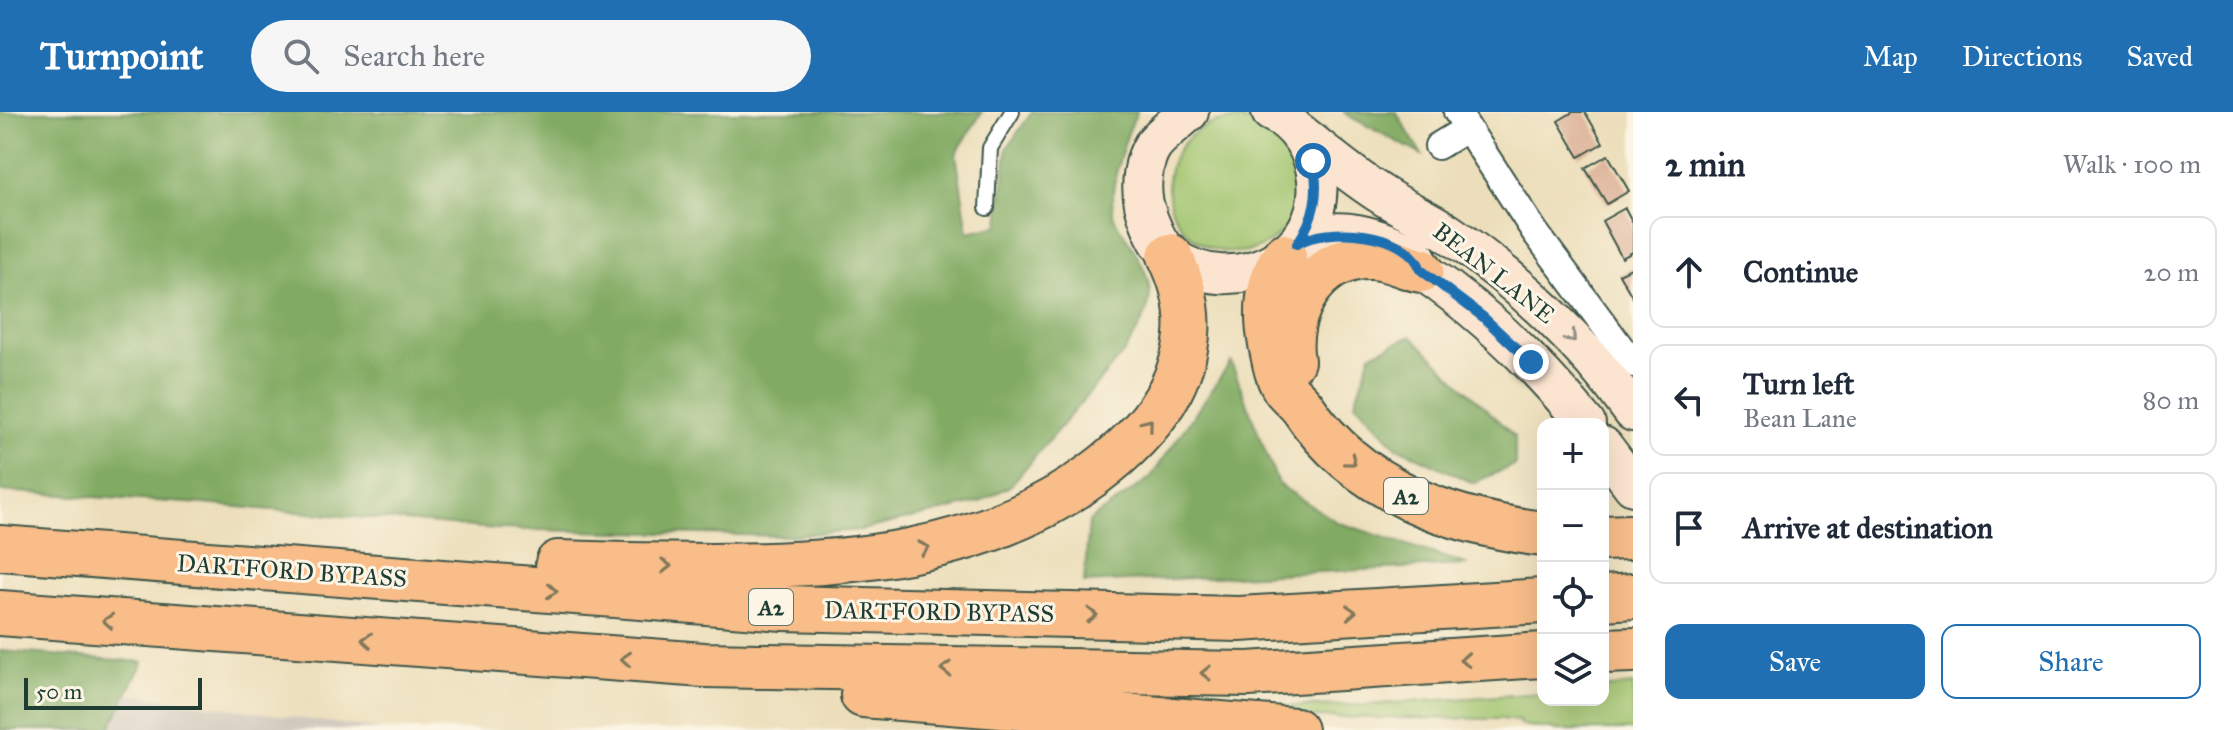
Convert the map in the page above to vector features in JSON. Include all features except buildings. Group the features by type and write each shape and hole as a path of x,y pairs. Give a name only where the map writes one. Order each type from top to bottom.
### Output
{"highway":[{"name":"A2","path":"1290,250 1271,281 1268,312 1270,338 1285,388 1332,444 1367,474 1456,518 1537,533"},
{"path":"0,547 730,566 847,560 940,544 1005,523 1060,496 1105,466 1146,428 1181,370 1187,340 1184,290 1170,256"},
{"name":"A2","path":"1300,403 1301,389 1293,367 1290,336 1298,306 1314,281 1336,264 1365,257 1383,258 1421,270"},
{"name":"DARTFORD BYPASS","path":"0,547 783,608 1239,619 1537,601"},
{"path":"1609,598 1633,596"},
{"path":"0,613 704,665 1248,674 1537,655"},
{"path":"1609,651 1633,650"},
{"path":"704,665 809,689 1295,730"}],"main road":[{"path":"1170,256 1147,217 1143,199 1146,162 1171,112"},
{"path":"1153,145 1189,112"},
{"path":"1281,117 1306,144 1317,179 1314,214 1290,250"},
{"name":"BEAN LANE","path":"1281,117 1379,193 1448,233 1514,284 1558,322 1609,378 1633,412"},
{"name":"BEAN LANE","path":"1170,256 1198,269 1235,275 1261,269 1308,237 1324,234 1365,235 1386,241 1417,258 1421,270 1455,294 1507,339 1581,418"},
{"path":"1609,454 1633,486"}],"street":[{"name":"BEAN LANE","path":"1438,146 1462,120 1535,232 1633,364"}],"lane":[{"path":"987,208 990,148 1012,112"}],"shaded area":[{"path":"129,694 384,730 109,730"}],"green space":[{"path":"0,112 982,112 956,154 968,232 999,225 1007,148 1032,112 1137,112 1119,162 1112,202 1117,223 1145,271 1150,296 1143,320 1125,351 1010,486 980,502 861,530 783,536 497,529 203,504 0,491"},
{"path":"1344,112 1396,112 1422,155 1347,115"},
{"path":"1234,120 1259,125 1280,140 1295,161 1300,186 1295,211 1280,232 1259,247 1234,252 1209,247 1188,232 1173,211 1168,186 1173,161 1188,140 1209,125"},
{"path":"1411,336 1515,437 1515,465 1473,483 1397,447 1355,402 1371,354"},
{"path":"1231,362 1278,484 1337,522 1468,565 1084,583 1089,521 1150,478"},
{"path":"0,651 143,662 109,730 0,730"},
{"path":"1633,685 1633,730 1559,730 1501,719 1293,717 1203,708 1364,705 1537,693 1537,706 1609,706 1609,687"}],"route":[{"path":"1313,161 1317,179 1314,214 1297,244 1312,236 1350,233 1373,236 1401,248 1417,258 1421,270 1483,317 1531,362"}]}
